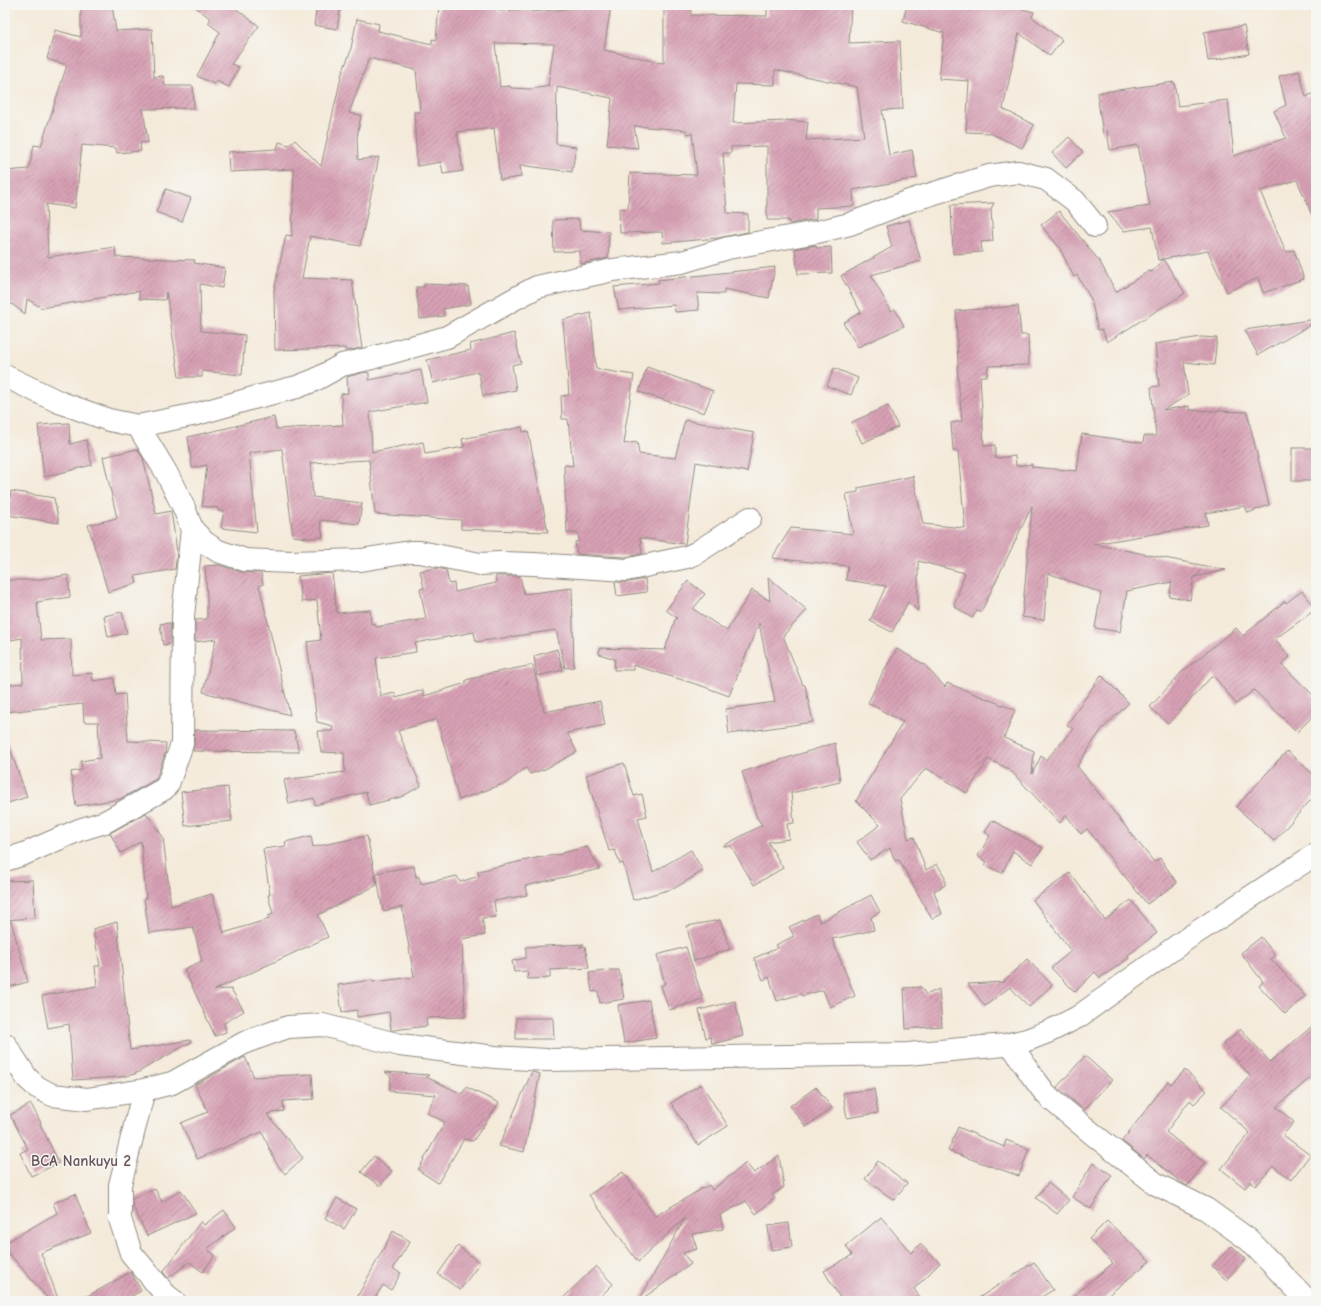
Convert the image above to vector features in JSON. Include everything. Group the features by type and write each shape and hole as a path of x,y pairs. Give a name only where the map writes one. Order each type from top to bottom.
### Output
{"street":[{"path":"5,376 59,402 109,420 138,426 197,414 298,387 315,380 342,365 448,337 537,287 613,270 682,262 728,248 818,232 850,224 909,201 989,176 1018,172 1046,179 1075,201 1095,226"},
{"path":"138,426 166,472 184,508 192,529 204,542 218,551 245,560 292,562 361,560 410,552 420,552 480,564 499,562 626,570 686,557 696,553 750,518"},
{"path":"5,860 24,854 79,830 105,822 164,790 168,784 182,744 183,616 192,529"},
{"path":"5,1044 27,1078 37,1087 52,1095 87,1099 144,1090 172,1083 246,1042 288,1027 323,1025 400,1045 495,1057 547,1060 908,1054 1011,1044 1042,1034 1078,1017 1188,938 1316,854"},
{"path":"1011,1044 1030,1073 1052,1100 1156,1184 1206,1209 1249,1240 1308,1301"},
{"path":"144,1090 120,1185 120,1219 131,1253 166,1295 174,1301"}],"building":[{"path":"81,5 112,5 116,31 152,29 154,77 163,76 165,86 193,86 194,108 143,109 148,142 140,143 141,151 117,153 116,148 82,145 75,208 46,204 48,257 115,247 116,257 195,260 194,263 225,268 222,288 200,284 201,331 245,335 242,375 202,371 202,377 179,377 166,292 165,300 139,299 139,291 42,308 27,299 25,314 5,299 5,171 29,169 34,145 41,146 67,65 47,59 55,30 81,37"},
{"path":"193,5 231,5 259,26 231,64 239,67 229,87 216,81 214,84 197,76 220,32 208,23 211,19"},
{"path":"317,5 341,5 337,29 314,25"},
{"path":"439,5 499,5 499,11 530,9 531,12 589,7 589,5 611,5 604,50 664,63 664,5 691,5 691,15 767,16 767,5 851,5 849,43 900,41 903,109 882,110 889,155 912,150 917,178 853,190 854,206 816,208 816,219 789,224 789,220 767,220 767,146 731,147 731,153 723,153 727,213 748,214 748,232 718,238 663,243 662,232 620,233 619,209 628,208 630,173 697,175 692,133 687,134 686,130 634,126 638,148 607,145 612,98 557,87 556,144 576,147 572,172 520,165 521,177 500,180 494,128 457,132 463,171 443,174 441,162 417,166 414,112 420,112 416,70 369,58 349,113 361,115 357,138 358,160 379,157 360,246 310,236 302,278 352,280 362,348 346,351 345,348 275,350 274,291 286,235 292,236 294,169 229,172 228,152 277,149 279,142 289,145 295,140 321,166 342,73 350,53 357,19 379,24 378,31 432,44 432,39 436,40","holes":["495,43 554,44 548,86 550,86 531,89 511,88 510,86 500,87","775,70 857,87 864,137 806,140 808,122 786,120 733,123 736,84 775,85"]},
{"path":"907,5 1007,5 1034,12 1032,17 1062,40 1050,56 1019,33 1003,109 1034,125 1022,148 990,133 966,132 969,81 939,79 944,33 903,21"},
{"path":"1244,26 1249,54 1208,61 1204,32"},
{"path":"1299,71 1306,97 1316,92 1316,224 1297,180 1260,191 1286,252 1294,250 1304,279 1263,293 1258,278 1227,292 1208,251 1158,260 1152,227 1124,231 1107,212 1150,206 1138,145 1110,150 1107,130 1103,134 1097,93 1174,82 1178,106 1228,100 1234,156 1286,138 1274,111 1286,105 1279,76"},
{"path":"1069,137 1083,152 1066,168 1052,153"},
{"path":"166,189 191,198 182,222 156,212"},
{"path":"994,203 991,209 993,241 981,242 982,252 953,254 951,205"},
{"path":"1059,211 1100,262 1116,292 1149,271 1152,272 1163,259 1185,293 1107,342 1102,329 1098,330 1091,299 1077,275 1074,277 1059,247 1041,225"},
{"path":"579,219 580,230 609,232 608,258 581,264 580,251 554,252 553,220"},
{"path":"909,220 921,261 871,275 891,311 895,309 904,326 858,347 843,323 861,312 841,276 892,247 886,226"},
{"path":"816,245 816,248 831,247 832,273 798,274 795,249"},
{"path":"775,267 769,298 724,289 724,294 697,293 699,310 675,312 674,305 619,310 614,287 659,283 658,280"},
{"path":"424,284 468,286 471,304 443,309 444,316 420,319 416,287 424,287"},
{"path":"1018,306 1021,335 1028,335 1029,365 988,366 987,376 980,376 984,446 995,445 995,458 1015,456 1016,466 1032,464 1032,467 1077,471 1082,434 1143,443 1144,436 1156,436 1151,387 1159,386 1155,344 1201,337 1217,338 1214,365 1184,362 1188,395 1163,410 1189,406 1189,410 1247,412 1269,505 1248,513 1245,506 1206,513 1208,525 1093,544 1226,570 1194,577 1190,600 1169,596 1172,582 1127,591 1120,632 1095,628 1101,593 1048,573 1044,620 1022,617 1032,506 981,612 977,610 972,618 954,606 965,573 918,561 918,611 908,602 892,632 870,621 886,586 846,580 848,566 772,558 791,528 853,534 846,494 858,492 858,488 913,476 923,524 965,528 958,451 953,451 951,423 962,421 957,367 956,311"},
{"path":"591,313 596,369 634,375 624,444 637,442 639,454 675,458 685,420 754,433 747,472 696,462 685,544 640,538 642,554 625,557 577,554 575,542 579,541 578,533 567,533 564,465 573,466 568,419 562,419 561,396 569,395 563,320"},
{"path":"1316,319 1316,322 1258,355 1245,330"},
{"path":"514,333 521,363 512,365 516,390 483,396 479,373 477,374 477,372 433,383 427,360 471,350 470,344"},
{"path":"647,367 713,391 704,413 639,392"},
{"path":"834,368 858,378 851,395 827,386"},
{"path":"421,370 427,402 370,412 372,452 423,442 425,454 464,447 462,439 522,427 523,432 528,431 548,532 461,529 461,520 375,514 369,460 310,463 313,497 362,503 359,524 320,520 323,537 308,538 293,536 282,449 249,453 257,532 221,528 224,511 218,511 218,508 202,506 207,465 192,468 188,437 274,417 276,429 343,425 341,394 348,393 347,377 365,372 369,373 369,380"},
{"path":"888,406 898,427 862,443 852,422"},
{"path":"69,423 70,444 86,440 92,465 44,477 38,425"},
{"path":"1292,448 1316,448 1316,481 1292,481"},
{"path":"137,449 143,458 156,514 171,511 177,552 175,569 135,576 137,583 108,592 88,525 117,518 103,457"},
{"path":"11,491 54,498 59,523 7,515"},
{"path":"219,565 241,572 261,573 263,585 259,585 290,715 203,692 216,639 195,642 195,620 207,619 205,566"},
{"path":"437,568 446,570 449,584 454,583 455,592 496,583 496,576 520,576 524,594 572,588 574,667 565,668 556,630 476,642 474,632 415,643 416,652 376,658 381,696 395,693 396,698 423,690 424,696 466,683 466,680 483,676 482,675 533,665 544,712 600,701 605,725 567,733 577,752 545,769 530,774 526,768 506,783 459,800 437,719 398,731 421,786 401,797 369,805 366,792 315,805 314,798 289,804 284,780 345,772 344,753 321,752 318,731 332,731 333,726 317,722 307,642 321,640 317,600 302,602 298,576 332,573 337,613 370,610 371,624 375,623 376,627 426,619 420,589 424,588 420,571"},
{"path":"68,575 70,597 37,602 41,640 71,639 72,675 92,673 93,681 114,678 116,695 125,694 128,741 166,743 165,754 156,779 120,799 76,806 71,772 82,770 81,761 100,758 98,722 84,722 83,704 5,712 5,685 23,683 22,638 5,641 5,580 35,580"},
{"path":"768,577 807,610 783,636 803,685 805,685 813,722 729,734 726,709 775,702 759,623 729,696 702,686 633,665 633,670 614,670 615,659 599,654 600,648 665,650 677,618 666,610 688,581 705,594 693,609 727,631 752,590 770,601"},
{"path":"645,579 647,592 617,596 615,582 629,582"},
{"path":"1302,591 1316,609 1275,639 1290,657 1281,664 1316,698 1316,713 1297,732 1254,690 1236,704 1213,675 1168,724 1150,707 1182,672 1236,628 1243,636 1285,601 1286,603"},
{"path":"122,612 127,633 108,637 104,616"},
{"path":"170,623 170,644 163,645 160,624"},
{"path":"557,649 563,670 537,676 534,656"},
{"path":"897,649 927,666 927,668 945,687 947,683 1015,710 1004,738 1034,751 1032,774 1041,756 1046,760 1073,729 1067,725 1101,675 1129,703 1102,729 1077,766 1154,862 1160,858 1177,883 1147,904 1087,829 1081,834 1066,815 1060,823 1009,769 988,759 967,793 926,768 900,799 908,839 914,837 926,870 937,864 945,877 945,885 934,891 942,914 932,919 899,860 895,861 890,848 870,860 857,842 880,825 856,801 903,722 868,703 882,674"},
{"path":"195,730 294,731 299,752 193,751"},
{"path":"5,743 8,743 27,797 5,804"},
{"path":"835,743 840,782 791,793 794,823 787,824 789,839 768,842 783,868 754,885 731,846 723,846 762,825 757,818 742,772"},
{"path":"1287,751 1316,777 1316,794 1274,841 1236,807"},
{"path":"624,763 634,796 642,794 647,816 638,818 653,872 691,850 703,871 675,888 633,900 623,863 620,864 615,850 609,851 586,775"},
{"path":"228,787 232,821 185,826 181,792"},
{"path":"146,813 163,837 171,906 212,894 224,933 269,919 268,916 273,914 268,895 270,895 263,849 286,846 285,842 311,836 313,847 367,836 377,885 318,915 328,937 214,990 231,989 244,1011 224,1023 226,1032 215,1036 184,969 202,961 193,927 149,933 144,898 146,898 141,841 121,853 110,833"},
{"path":"992,820 1043,848 1032,864 1013,851 1002,873 985,865 987,862 978,856 990,836 985,832"},
{"path":"587,847 600,869 525,886 527,895 494,901 496,917 482,918 485,935 462,939 465,1017 426,1018 427,1026 391,1030 389,1012 357,1017 357,1010 342,1012 338,985 372,980 373,982 414,977 402,907 383,911 376,873 414,866 416,877 419,877 421,884 457,876 460,882 479,876 478,871 536,858 562,854"},
{"path":"1070,873 1105,920 1131,900 1157,933 1127,956 1129,958 1100,978 1095,972 1075,992 1051,968 1071,951 1033,900"},
{"path":"33,880 35,918 5,920 5,881"},
{"path":"871,895 880,912 871,917 874,930 832,939 855,996 830,1007 823,990 802,996 801,994 777,1001 769,977 763,980 754,958 778,948 776,945 794,936 789,927 817,914 820,922"},
{"path":"720,920 730,949 694,961 687,926"},
{"path":"5,921 11,921 28,982 5,988"},
{"path":"117,922 130,1050 190,1040 191,1042 135,1074 121,1077 73,1080 69,1024 48,1028 42,996 97,986 95,966 100,966 93,929"},
{"path":"1261,937 1276,956 1271,959 1305,996 1285,1014 1259,986 1263,982 1241,953"},
{"path":"584,944 579,947 585,946 589,968 550,970 550,978 528,979 527,971 514,972 512,961 526,958 526,947"},
{"path":"686,947 703,999 669,1010 661,986 665,984 657,955"},
{"path":"1027,959 1052,985 1029,1007 1010,987 985,1006 968,984 1005,982 1004,981"},
{"path":"619,970 624,999 600,1003 598,991 592,992 589,973"},
{"path":"921,987 926,995 939,989 942,1026 906,1029 904,988"},
{"path":"649,1000 656,1038 624,1043 618,1005"},
{"path":"735,1001 743,1036 712,1044 711,1037 706,1038 699,1010"},
{"path":"516,1018 553,1018 554,1039 516,1039"},
{"path":"1316,1023 1316,1073 1276,1107 1294,1122 1283,1135 1310,1155 1291,1180 1273,1166 1256,1186 1251,1181 1245,1188 1221,1169 1250,1133 1221,1107 1250,1076 1223,1044 1241,1029 1270,1062"},
{"path":"1085,1056 1112,1080 1084,1110 1057,1087"},
{"path":"245,1057 254,1077 312,1074 314,1099 283,1101 284,1111 267,1114 303,1158 285,1174 276,1163 262,1132 197,1159 181,1123 208,1112 195,1085"},
{"path":"1185,1070 1207,1091 1194,1104 1190,1100 1166,1132 1205,1163 1187,1186 1147,1155 1144,1159 1122,1141 1168,1081 1171,1084"},
{"path":"385,1072 429,1075 426,1077 462,1094 466,1087 499,1103 473,1141 464,1139 438,1183 418,1170 445,1122 427,1113 436,1095 389,1091 391,1077"},
{"path":"532,1072 540,1074 524,1152 499,1146"},
{"path":"701,1084 728,1126 698,1145 671,1103"},
{"path":"816,1087 832,1108 806,1127 790,1106"},
{"path":"874,1089 878,1113 847,1118 843,1093"},
{"path":"31,1104 59,1163 31,1176 20,1153 28,1149 10,1115"},
{"path":"958,1127 1004,1147 1006,1140 1029,1149 1019,1176 948,1151"},
{"path":"374,1156 392,1171 380,1186 361,1172"},
{"path":"779,1156 784,1187 772,1195 775,1198 756,1214 746,1201 720,1215 723,1229 692,1234 697,1249 683,1253 691,1264 639,1301 685,1218 638,1262 589,1195 623,1172 655,1216 701,1188 702,1189 709,1185 712,1190 746,1163 754,1173"},
{"path":"878,1161 907,1183 894,1200 865,1179"},
{"path":"1093,1163 1112,1175 1091,1209 1072,1197"},
{"path":"1048,1183 1069,1200 1057,1214 1036,1198"},
{"path":"155,1189 162,1202 181,1190 196,1213 147,1236 132,1204 132,1199"},
{"path":"75,1194 91,1233 41,1253 59,1301 50,1301 5,1249 5,1243 57,1213 53,1203"},
{"path":"337,1198 356,1209 344,1229 325,1218"},
{"path":"224,1210 236,1227 207,1249 215,1255 203,1272 189,1262 168,1278 163,1272 201,1221 204,1225"},
{"path":"881,1217 911,1253 920,1244 940,1263 914,1289 923,1301 842,1301 824,1271 852,1255 846,1246"},
{"path":"1107,1221 1150,1261 1101,1301 1067,1301 1113,1263 1089,1239"},
{"path":"789,1223 792,1247 771,1250 768,1226"},
{"path":"393,1231 410,1241 393,1269 401,1273 391,1290 383,1285 373,1301 355,1301"},
{"path":"458,1246 480,1263 460,1290 438,1274"},
{"path":"1232,1246 1246,1259 1226,1280 1212,1266"},
{"path":"1034,1262 1053,1290 1035,1301 974,1301"},
{"path":"596,1266 613,1284 596,1301 560,1301"},
{"path":"131,1272 141,1291 123,1301 79,1301"}],"district":[{"name":"BCA Nankuyu 2","path":"81,1161"}]}
